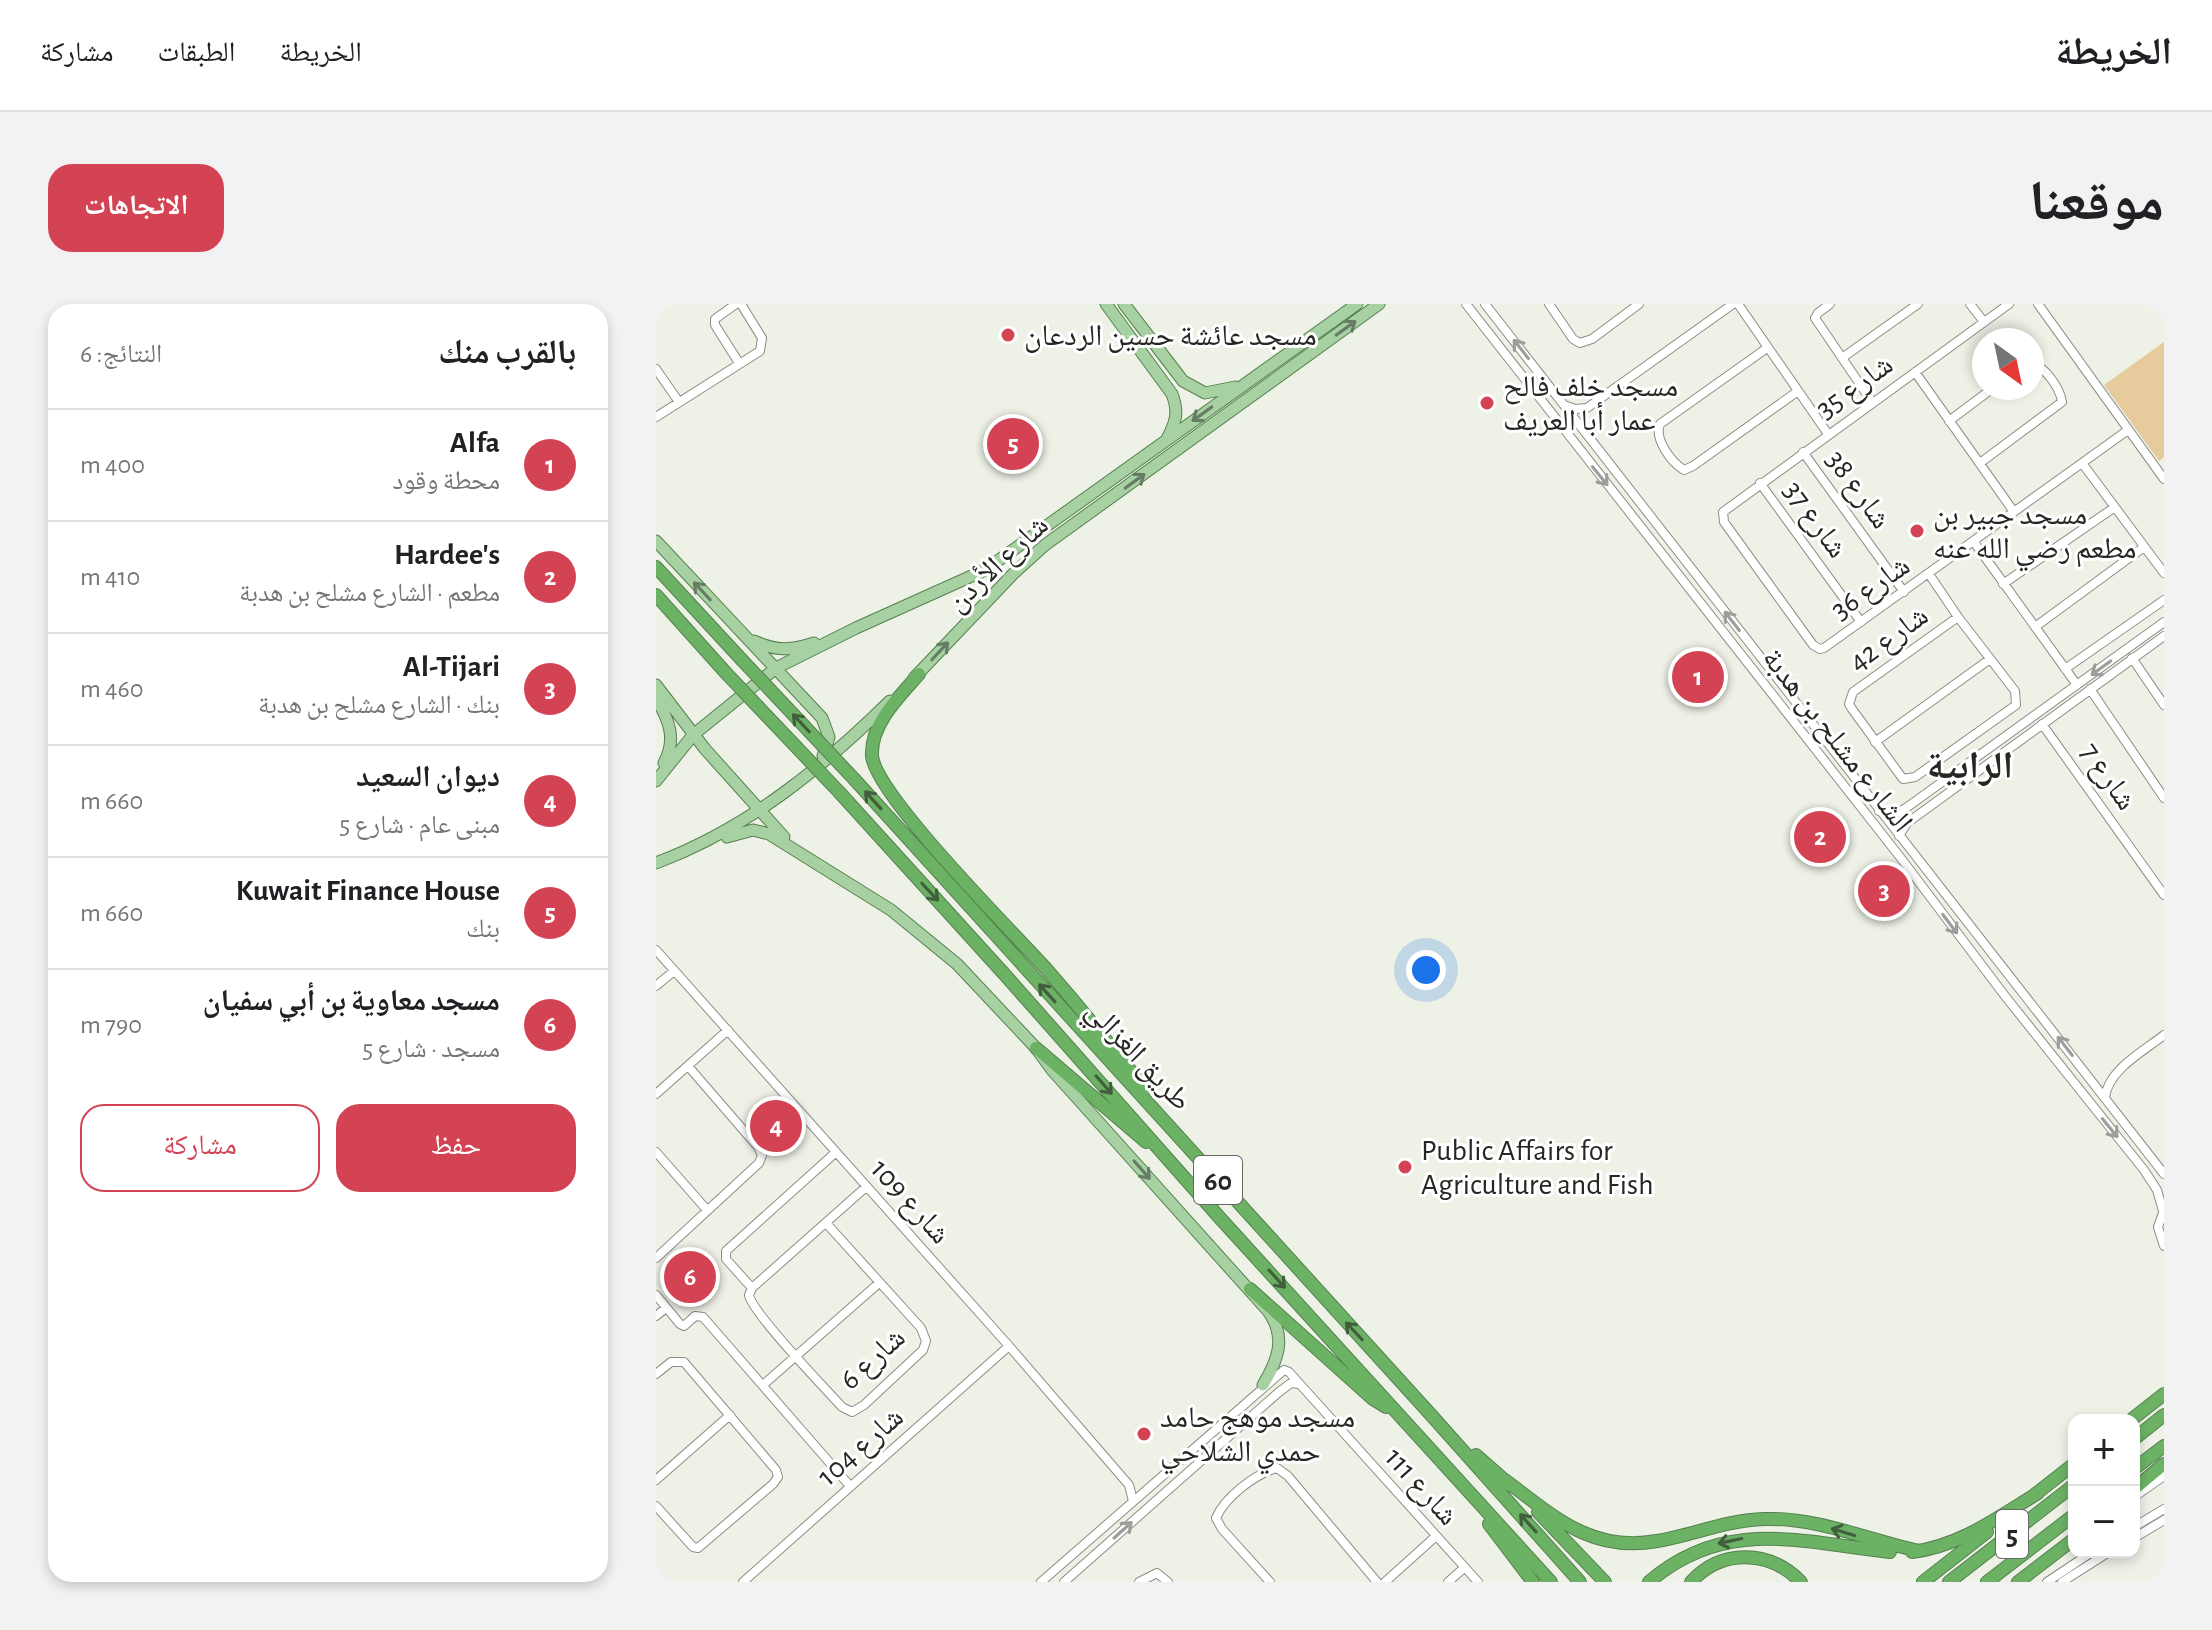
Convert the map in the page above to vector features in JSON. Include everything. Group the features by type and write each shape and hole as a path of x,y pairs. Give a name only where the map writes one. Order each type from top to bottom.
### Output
{"highway":[{"path":"656,560 695,609"},
{"name":"طريق الغزالي","path":"656,567 855,780 1580,1582"},
{"name":"طريق الغزالي","path":"656,595 840,793 1551,1582"},
{"path":"919,674 883,719 875,734 872,757 881,780 956,871 1059,984 1190,1148"},
{"path":"1036,1048 1130,1130 1164,1155"},
{"path":"1250,1289 1373,1399 1398,1414"},
{"path":"2139,1414 2164,1394"},
{"path":"2140,1434 2164,1415"},
{"path":"1432,1416 1505,1480 1605,1582"},
{"path":"2140,1464 2164,1446"},
{"path":"2138,1486 2164,1464"},
{"path":"1926,1582 2068,1469"},
{"path":"1455,1475 1533,1582"},
{"path":"1505,1480 1571,1528 1606,1541 1631,1544 1658,1541 1722,1524 1765,1519 1823,1525 1919,1551"},
{"name":"5","path":"1949,1582 2073,1486"},
{"path":"1649,1582 1682,1557 1748,1538 1779,1538 1902,1553 1943,1546 1976,1532 2038,1493"},
{"name":"5","path":"1987,1582 2068,1520"},
{"path":"2018,1582 2068,1544"},
{"path":"1691,1582 1732,1557 1769,1560 1784,1567 1801,1582"}],"main road":[{"path":"1106,304 1175,400 1176,422 1166,440"},
{"path":"1124,304 1144,333 1191,387 1205,393 1216,393 1243,385"},
{"name":"شارع الأردن","path":"656,780 693,735 776,668 985,570 1357,304"},
{"name":"شارع الأردن","path":"656,863 729,830 819,768 919,674 1013,574 1045,545 1379,304"},
{"path":"1132,341 1141,341 1144,333"},
{"path":"1283,374 1293,362 1317,345 1316,339 1307,338"},
{"path":"1083,519 1076,515 1076,510 1105,485"},
{"path":"656,541 776,668 826,726 829,737 819,768"},
{"path":"739,630 768,648 785,650 856,628"},
{"path":"656,685 693,735 796,850"},
{"path":"656,697 666,715 672,744 656,780"},
{"path":"705,749 715,716"},
{"path":"731,779 756,797 776,797"},
{"path":"685,852 743,831 769,834 891,910 939,947 1036,1048 1274,1320 1280,1337 1276,1364 1263,1385"}],"street":[{"path":"656,417 760,351 762,338 738,304 715,319 715,325 739,363"},
{"name":"الشارع مشلح بن هدبة","path":"1466,304 2144,1170 2157,1190 2164,1210"},
{"path":"1549,304 1573,339 1580,343 1592,339 1639,304"},
{"path":"1564,405 1575,409 1587,408 1735,304 1828,434"},
{"path":"1830,304 1815,318 1872,402"},
{"path":"1842,358 1918,304"},
{"path":"1970,304 1984,322"},
{"name":"شارع 35","path":"1726,507 2009,304"},
{"path":"2038,304 2164,479"},
{"name":"الشارع مشلح بن هدبة","path":"1490,306 1878,810 2164,1174"},
{"path":"1767,348 1660,424 1658,439 1684,470 1798,391"},
{"path":"1915,372 2014,512"},
{"path":"1980,463 2062,402 2061,394 2044,372"},
{"path":"658,375 679,402"},
{"path":"1949,421 1977,400"},
{"path":"1583,430 1587,408"},
{"name":"شارع 36","path":"1726,507 1724,522 1816,648 1824,648 2128,430"},
{"name":"شارع 38","path":"1803,452 1904,592"},
{"path":"2082,463 2164,573"},
{"name":"شارع 37","path":"1760,483 1861,622"},
{"path":"2003,584 2115,507"},
{"path":"1642,527 1651,528 1655,524 1654,518"},
{"path":"1974,542 2077,685"},
{"path":"2035,627 2144,547"},
{"name":"شارع 42","path":"1929,574 2015,691 2016,705 1909,780 1899,776 1849,704 1853,692 1958,617"},
{"path":"2065,669 2164,600"},
{"path":"1878,810 1893,815 1906,808 2164,622"},
{"path":"1899,836 1907,823 2164,636"},
{"path":"2132,658 2164,705"},
{"path":"1875,742 1990,659"},
{"path":"2090,689 2164,798"},
{"name":"شارع 7","path":"2042,724 2164,895"},
{"path":"1989,748 1989,756 1996,758"},
{"path":"1919,884 1927,882 1930,874"},
{"path":"1933,901 1935,893 1945,894"},
{"name":"شارع 109","path":"656,950 1009,1346 1129,1485 1133,1501"},
{"path":"656,986 674,971"},
{"path":"656,1094 728,1030"},
{"path":"2105,1097 2108,1083 2119,1071 2164,1035"},
{"path":"656,1258 759,1163 762,1155 688,1066"},
{"path":"2089,1076 2103,1078 2119,1071"},
{"path":"656,1152 707,1210"},
{"name":"شارع 6","path":"826,1223 921,1328 926,1341 923,1350 864,1405 852,1412 842,1407 754,1308 749,1295 752,1288 726,1259 726,1251 835,1153"},
{"path":"752,1288 866,1187"},
{"path":"2164,1210 2158,1227 2164,1246"},
{"name":"شارع 6","path":"796,1356 879,1283"},
{"path":"656,1295 684,1326 695,1316 703,1317 850,1486"},
{"path":"656,1316 666,1308"},
{"name":"شارع 104","path":"743,1582 1009,1346"},
{"path":"763,1385 796,1356"},
{"path":"656,1374 671,1362 684,1362 776,1470 778,1477 698,1548 693,1547 656,1506"},
{"path":"1041,1582 1263,1385 1284,1370 1299,1384"},
{"path":"1064,1582 1249,1418 1287,1386 1299,1384"},
{"name":"شارع 111","path":"1299,1384 1478,1582"},
{"path":"1239,1406 1249,1418"},
{"path":"656,1480 730,1415"},
{"path":"1270,1582 1222,1529 1216,1518 1220,1508 1263,1471 1277,1468 1288,1476 1377,1582"},
{"path":"2140,1493 2164,1476"},
{"path":"1129,1485 1146,1490"},
{"path":"2140,1523 2164,1509"},
{"path":"2140,1534 2164,1520"},
{"path":"1385,1582 1435,1537"},
{"path":"2047,1582 2083,1558"},
{"path":"2062,1582 2100,1558"},
{"path":"1448,1582 1464,1568"},
{"path":"1139,1582 1157,1573 1168,1582"}],"shaded area":[{"path":"2164,342 2164,457 2159,461 2104,385"}],"place":[{"name":"مسجد عائشة حسين الردعان","path":"1008,335"},
{"name":"مسجد خلف فالح عمار أبا العريف","path":"1487,403"},
{"name":"Kuwait Finance House","path":"1013,444"},
{"name":"مسجد جبير بن مطعم رضي الله عنه","path":"1917,531"},
{"name":"Alfa","path":"1698,677"},
{"name":"Hardee's","path":"1820,837"},
{"name":"Al-Tijari","path":"1884,891"},
{"name":"ديوان السعيد","path":"776,1126"},
{"name":"Public Affairs for Agriculture and Fish","path":"1405,1167"},
{"name":"مسجد معاوية بن أبي سفيان","path":"690,1277"},
{"name":"مسجد موهج حامد حمدي الشلاحي","path":"1144,1434"}],"district":[{"name":"الرابية","path":"1970,765"}]}
